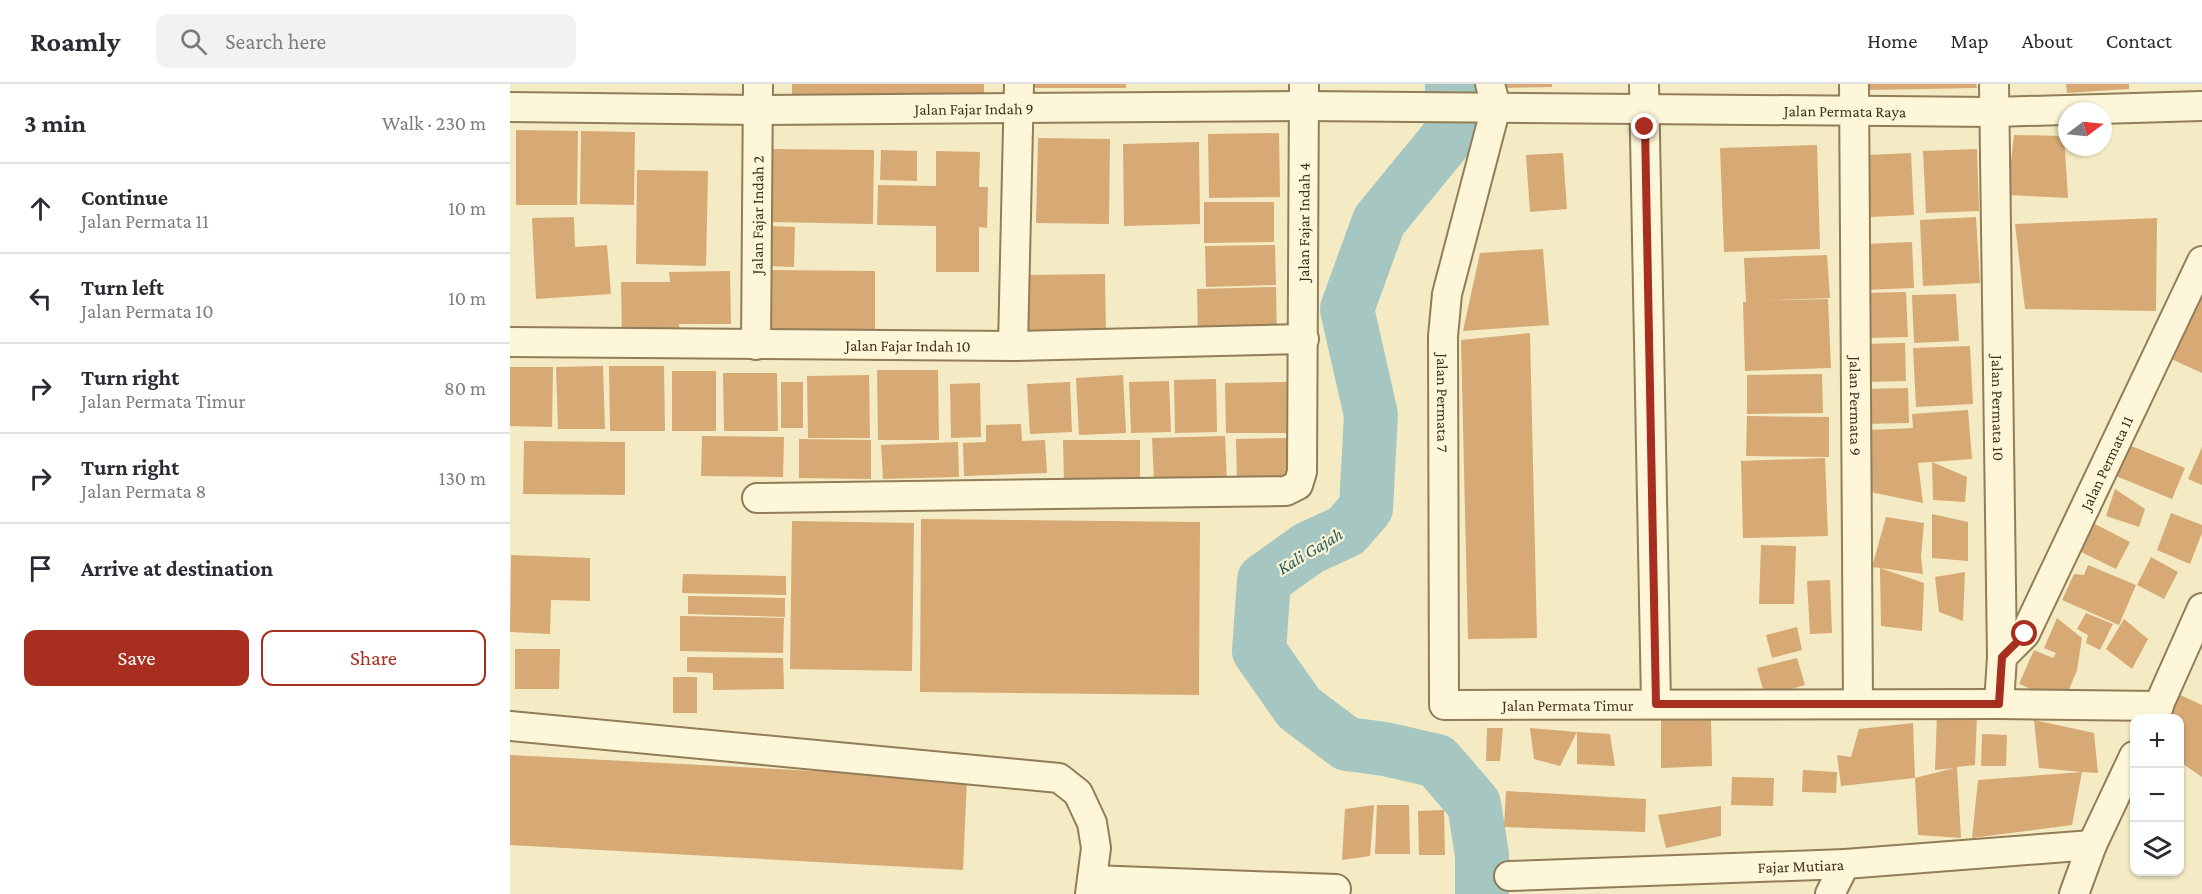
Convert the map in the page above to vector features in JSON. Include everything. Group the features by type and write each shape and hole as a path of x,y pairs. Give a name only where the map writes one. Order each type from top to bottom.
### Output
{"street":[{"name":"Jalan Fajar Indah 9","path":"510,107 758,97 1304,95 1436,108 1491,99"},
{"name":"Jalan Fajar Indah 4","path":"757,498 1292,490 1298,485 1302,472 1304,95"},
{"path":"1012,346 1019,96"},
{"name":"Jalan Fajar Indah 2","path":"756,345 758,97"},
{"path":"1644,97 1656,704"},
{"name":"Jalan Permata Raya","path":"1491,99 1644,97 2186,99"},
{"name":"Jalan Permata 9","path":"1854,97 1858,703"},
{"name":"Jalan Permata 10","path":"1994,98 2002,657 1999,704"},
{"name":"Jalan Permata 7","path":"1444,705 1443,336 1447,294 1491,99"},
{"name":"Jalan Permata 11","path":"2002,657 2025,634 2202,261"},
{"name":"Jalan Fajar Indah 10","path":"510,342 1012,346 1304,339"},
{"path":"2156,712 2202,608"},
{"name":"Jalan Permata Timur","path":"1444,705 1999,704 2156,712"},
{"path":"510,726 1059,778 1078,793 1092,823 1096,848 1091,887 1336,889"},
{"path":"2081,892 2092,845 2130,764"},
{"name":"Fajar Mutiara","path":"1509,876 1845,864 2092,845"},
{"path":"1830,894 1845,864"}],"building":[{"path":"792,84 984,84 984,95 792,96"},
{"path":"1035,84 1126,84 1126,88 1035,88"},
{"path":"1495,84 1552,84 1552,87 1495,88"},
{"path":"1869,84 1976,84 1977,88 1869,90"},
{"path":"2066,84 2129,84 2129,89 2067,93"},
{"path":"516,130 578,131 577,205 516,205"},
{"path":"581,131 635,132 634,205 580,204"},
{"path":"1279,133 1280,197 1209,198 1208,134"},
{"path":"2014,135 2058,136 2058,156 2065,156 2068,198 2007,195"},
{"path":"1038,138 1110,139 1109,224 1036,223"},
{"path":"1199,142 1200,224 1124,226 1123,144"},
{"path":"1817,145 1820,249 1724,252 1720,148"},
{"path":"772,149 874,150 873,224 771,222"},
{"path":"1977,149 1979,211 1926,213 1923,151"},
{"path":"881,150 917,151 917,181 880,180"},
{"path":"936,151 980,152 979,187 988,187 987,228 979,227 979,272 936,272 936,226 877,225 878,185 936,186"},
{"path":"1563,153 1567,209 1530,212 1526,155"},
{"path":"1911,153 1914,215 1870,217 1867,155"},
{"path":"637,170 708,171 706,266 636,264"},
{"path":"1204,202 1274,202 1274,242 1204,243"},
{"path":"574,217 575,247 607,245 611,294 536,299 532,218"},
{"path":"1976,217 1980,283 1923,286 1920,220"},
{"path":"2157,218 2156,311 2025,309 2015,224"},
{"path":"769,226 795,227 794,267 768,266"},
{"path":"1912,242 1914,288 1864,290 1862,244"},
{"path":"1275,245 1276,285 1206,287 1205,246"},
{"path":"1543,249 1549,325 1463,331 1480,253"},
{"path":"1827,255 1830,298 1752,301 1828,299 1831,368 1745,371 1744,258"},
{"path":"767,270 875,271 875,337 767,335"},
{"path":"730,271 731,324 679,324 679,337 622,337 621,282 670,282 669,272"},
{"path":"1105,274 1106,336 1024,337 1024,275"},
{"path":"2202,286 2202,373 2169,358"},
{"path":"1276,287 1277,337 1198,339 1197,289"},
{"path":"1906,292 1908,337 1864,338 1862,293"},
{"path":"1956,294 1959,341 1914,343 1912,295"},
{"path":"1530,333 1537,638 1468,639 1461,340"},
{"path":"1905,343 1906,381 1865,382 1863,344"},
{"path":"1970,346 1973,404 1916,407 1913,348"},
{"path":"603,366 605,429 558,429 556,367"},
{"path":"609,366 664,366 665,431 610,431"},
{"path":"510,367 553,367 552,427 510,426"},
{"path":"877,370 938,370 939,440 878,440"},
{"path":"672,371 716,371 716,431 672,431"},
{"path":"723,373 777,373 778,431 724,431"},
{"path":"1822,374 1823,413 1747,414 1747,375"},
{"path":"869,375 870,438 808,438 807,376"},
{"path":"1123,375 1126,433 1079,435 1076,378"},
{"path":"1216,379 1217,432 1175,433 1174,380"},
{"path":"1169,381 1171,432 1131,433 1129,382"},
{"path":"781,382 803,382 803,428 781,428"},
{"path":"1070,382 1072,432 1030,434 1027,384"},
{"path":"1288,382 1288,433 1226,433 1225,383"},
{"path":"980,383 981,437 951,438 950,384"},
{"path":"1908,388 1909,423 1863,424 1863,389"},
{"path":"1968,410 1972,459 1918,463 1923,503 1866,491 1869,430 1913,428 1912,414"},
{"path":"1747,416 1829,417 1829,457 1746,456"},
{"path":"1021,424 1022,441 1045,440 1047,473 964,476 963,443 986,442 986,425"},
{"path":"702,436 784,437 783,477 701,476"},
{"path":"1225,436 1227,480 1154,482 1152,438"},
{"path":"1289,438 1290,482 1237,483 1236,439"},
{"path":"799,439 871,440 871,479 799,478"},
{"path":"1063,440 1140,440 1140,483 1064,483"},
{"path":"524,441 625,442 625,495 523,494"},
{"path":"958,442 959,477 883,479 881,445"},
{"path":"2129,445 2185,468 2172,499 2116,476"},
{"path":"2202,447 2202,485 2188,479"},
{"path":"1825,458 1828,536 1743,538 1741,461"},
{"path":"1932,462 1967,477 1965,502 1933,500"},
{"path":"2115,489 2145,509 2139,527 2106,516"},
{"path":"2171,513 2202,525 2202,533 2190,564 2157,550"},
{"path":"1932,514 1968,522 1968,561 1932,558"},
{"path":"1886,517 1924,523 1921,557 1923,574 1872,567"},
{"path":"921,519 1200,522 1199,695 920,692"},
{"path":"792,521 914,523 912,671 790,669"},
{"path":"2091,522 2130,542 2116,569 2077,550"},
{"path":"1761,545 1796,546 1794,604 1759,604"},
{"path":"511,555 590,558 590,601 551,600 550,634 510,632"},
{"path":"2151,557 2178,572 2164,599 2137,585"},
{"path":"2088,565 2136,585 2119,625 2062,600 2074,574 2084,575"},
{"path":"1880,568 1924,583 1922,631 1881,626"},
{"path":"1965,572 1963,621 1939,612 1935,577"},
{"path":"683,574 786,576 786,595 682,593"},
{"path":"1830,580 1832,633 1810,634 1807,581"},
{"path":"688,596 785,598 785,617 688,614"},
{"path":"2086,613 2113,624 2100,650 2086,643 2088,635 2077,629"},
{"path":"680,616 784,618 783,653 680,651"},
{"path":"2057,618 2082,638 2077,670 2064,702 2019,684 2034,650 2053,658 2056,653 2044,648"},
{"path":"2124,619 2148,639 2132,669 2106,649"},
{"path":"1797,627 1802,650 1772,658 1766,635"},
{"path":"515,649 560,649 559,689 515,689"},
{"path":"687,657 783,658 784,689 713,690 713,673 687,672"},
{"path":"1797,658 1805,685 1765,697 1757,668"},
{"path":"673,677 697,677 697,713 673,713"},
{"path":"2176,693 2202,705 2202,777 2184,765 2184,714 2166,714"},
{"path":"1661,715 1711,719 1712,766 1661,768"},
{"path":"1937,715 1977,715 1975,765 1957,767 1961,838 1918,835 1915,778 1954,768 1935,770"},
{"path":"2034,720 2094,733 2098,773 2039,768"},
{"path":"1913,723 1915,778 1841,786 1837,755 1851,757 1859,729"},
{"path":"1487,728 1503,728 1500,761 1486,761"},
{"path":"1530,728 1577,732 1560,766 1534,759"},
{"path":"1577,732 1610,734 1615,766 1577,764"},
{"path":"1982,734 2007,735 2006,766 1981,766"},
{"path":"510,755 967,779 963,870 510,845"},
{"path":"1803,770 1837,772 1836,793 1802,792"},
{"path":"2082,772 2072,825 1972,838 1978,780"},
{"path":"1732,777 1774,778 1773,806 1731,805"},
{"path":"1506,791 1646,799 1645,832 1504,827"},
{"path":"1374,805 1370,856 1342,860 1345,809"},
{"path":"1377,805 1409,805 1410,854 1375,854"},
{"path":"1721,806 1721,836 1666,848 1658,815"},
{"path":"1444,810 1445,855 1419,855 1418,811"}],"waterway":[{"name":"Kali Gajah","path":"1452,84 1452,132 1379,221 1347,309 1371,415 1366,508 1346,531 1309,548 1264,580 1259,651 1299,708 1347,744 1385,749 1437,761 1474,804 1482,855 1482,894"}],"route":[{"path":"1645,127 1656,704 1999,704 2002,657 2025,634"}]}
